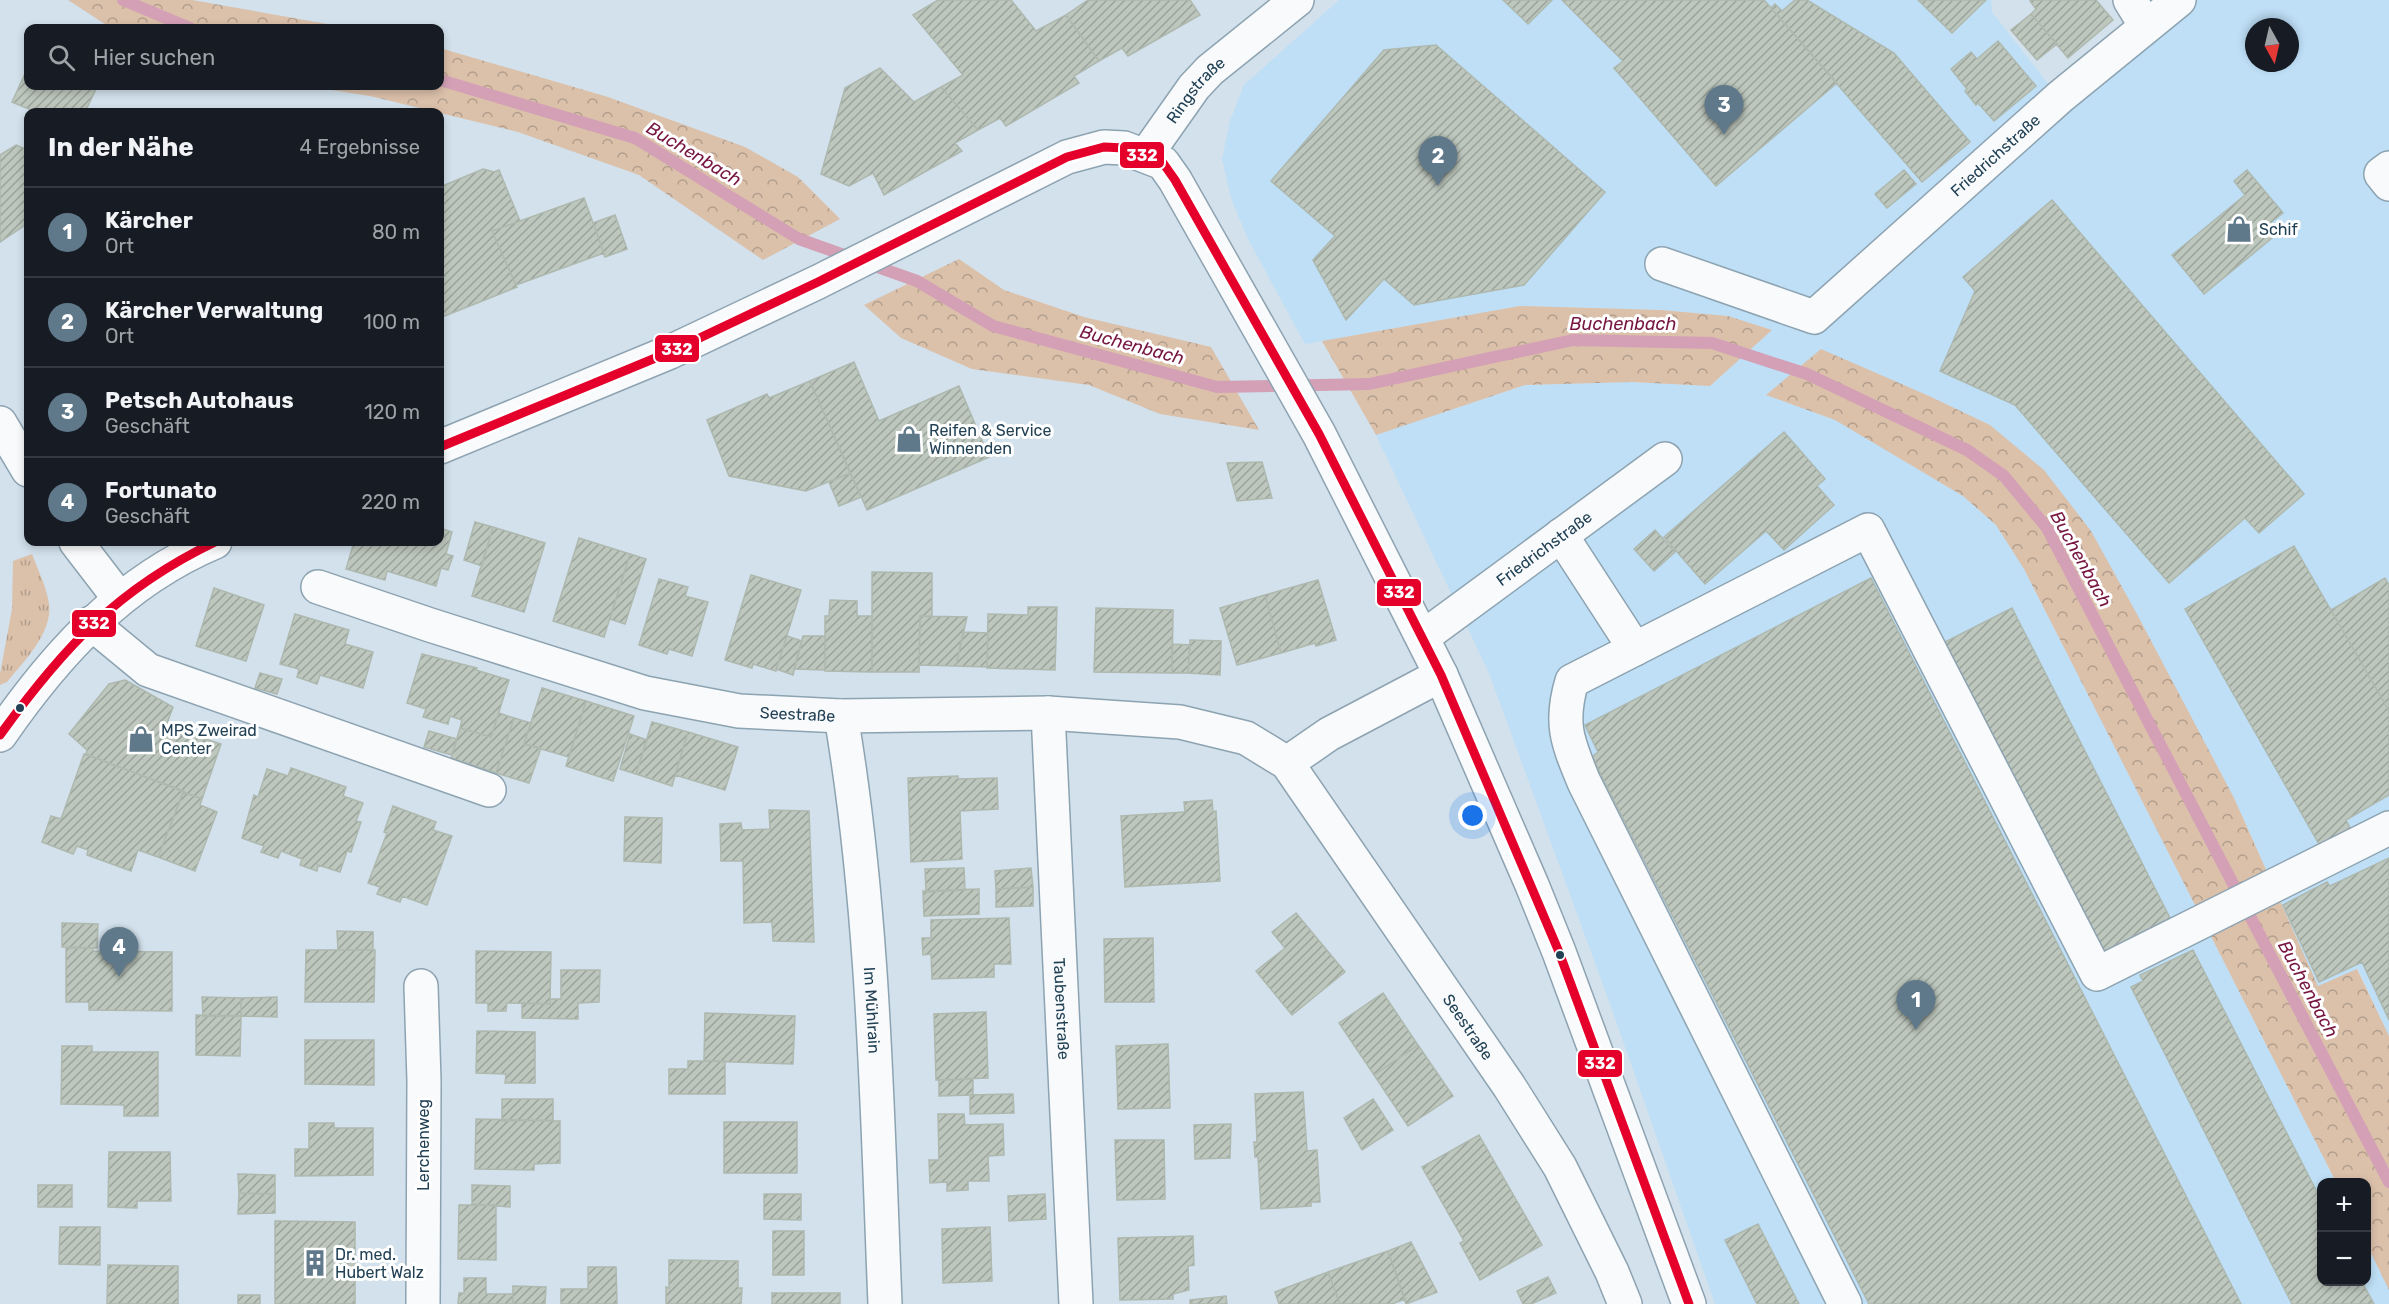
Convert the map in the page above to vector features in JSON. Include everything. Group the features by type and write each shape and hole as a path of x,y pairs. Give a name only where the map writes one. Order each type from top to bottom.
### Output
{"street":[{"name":"Ringstraße","path":"1146,155 1194,87 1210,70 1297,0"},
{"name":"Friedrichstraße","path":"1662,264 1814,317 2060,97 2138,13 2179,0"},
{"path":"444,445 670,352 818,282 1067,157 1104,147 1124,148 1163,163 1175,180 1319,434 1424,637 1550,930 1689,1304"},
{"path":"2389,168 2381,174 2389,184"},
{"path":"0,423 24,463"},
{"name":"Friedrichstraße","path":"1424,637 1665,459"},
{"path":"1845,1304 1584,782 1567,740 1565,703 1572,681 1868,530 2097,974 2389,828"},
{"path":"1561,535 1635,649"},
{"path":"78,546 119,598"},
{"path":"0,735 15,713 91,622 119,598 168,565 206,546"},
{"name":"Seestraße","path":"318,587 645,693 739,711 841,716 1048,713 1180,722 1246,738 1287,763 1509,1086 1560,1167 1608,1263 1625,1304"},
{"path":"91,622 148,670 489,790"},
{"path":"1287,763 1329,734 1441,675"},
{"name":"Taubenstraße","path":"1048,713 1076,1304"},
{"name":"Im Mühlrain","path":"841,716 853,789 872,999 885,1304"},
{"name":"Lerchenweg","path":"421,986 424,1081 423,1304"}],"shaded area":[{"path":"1339,0 1991,0 1992,12 2063,103 2194,0 2389,0 2389,1036 2358,969 2318,987 2234,798 1990,425 1821,350 1767,395 1835,420 1963,496 1996,525 2024,569 2334,1178 2317,1178 2317,1286 2371,1286 2371,1253 2389,1290 2389,1304 1715,1304 1609,1001 1489,673 1376,435 1525,385 1632,382 1710,386 1772,330 1727,316 1661,310 1520,306 1305,344 1247,237 1231,198 1222,159 1230,121 1244,85"}],"green space":[{"path":"68,0 192,0 327,24 105,24"},
{"path":"444,49 608,97 745,147 798,177 840,219 763,260 639,175 518,132 444,114 444,108 419,108 370,96 332,90 444,90"},
{"path":"959,259 1004,290 1084,317 1211,347 1259,430 1160,414 1089,385 972,369 901,338 864,305"},
{"path":"1520,306 1661,310 1728,316 1772,330 1710,386 1632,382 1525,385 1376,435 1322,341"},
{"path":"1821,349 1990,425 2044,470 2091,531 2234,798 2318,986 2357,969 2389,1036 2389,1290 2371,1253 2371,1178 2334,1178 2024,569 1996,525 1963,496 1835,420 1766,395"},
{"path":"32,554 48,598 49,615 36,646 7,682 0,685 12,609 13,561"}],"building":[{"path":"938,0 1011,0 1036,31 1066,15 1099,61 1074,76 1079,83 1006,126 1000,118 978,130 941,87 963,75 913,15"},
{"path":"1088,0 1190,0 1200,15 1128,56 1122,48 1099,61 1066,15"},
{"path":"1503,0 1552,0 1528,24"},
{"path":"1562,0 1764,0 1837,83 1716,186 1614,68 1623,61"},
{"path":"1795,0 1807,0 1894,53 1970,142 1922,182 1771,8 1775,4 1782,11"},
{"path":"1918,0 1986,0 1952,33"},
{"path":"2096,0 2113,20 2068,58 2031,14 2036,9 2030,1"},
{"path":"2031,14 2057,44 2037,60 2011,30"},
{"path":"1998,41 2036,86 1994,121 1978,103 1976,105 1951,69 1971,52 1977,59"},
{"path":"1436,45 1605,192 1524,285 1414,305 1384,279 1346,320 1313,260 1335,236 1271,181 1384,50"},
{"path":"880,68 914,102 941,87 978,130 955,143 962,151 884,195 873,173 849,186 821,174 845,88"},
{"path":"24,76 24,90 96,90 87,108 26,108 12,102"},
{"path":"16,145 24,148 24,226 0,242 0,155"},
{"path":"483,169 494,172 499,170 520,221 492,231 517,287 444,316 444,185"},
{"path":"1904,170 1916,184 1887,208 1875,194"},
{"name":"Schif","path":"2247,170 2283,213 2269,224 2277,234 2204,294 2172,255 2245,195 2234,181"},
{"path":"584,198 604,253 516,285 492,231"},
{"path":"2052,200 2304,494 2259,533 2245,518 2169,583 2015,405 1940,371 1975,291 1963,277"},
{"path":"615,215 627,249 605,257 593,223"},
{"name":"Reifen & Service Winnenden","path":"854,362 879,421 959,386 989,457 867,510 810,381"},
{"path":"810,381 850,473 806,491 729,476 707,420 767,394 769,398"},
{"path":"1784,432 1825,479 1817,486 1834,505 1784,550 1766,531 1705,584 1664,537"},
{"path":"1262,462 1272,498 1237,501 1227,463"},
{"path":"850,473 861,497 839,506 829,482"},
{"path":"475,522 493,527 482,566 464,560"},
{"path":"493,527 545,543 524,612 472,596"},
{"path":"444,529 452,532 446,554 453,556 448,570 441,568 436,586 387,571 385,580 346,569 353,546 444,546"},
{"path":"1655,530 1675,552 1654,571 1634,549"},
{"path":"579,538 630,554 604,637 553,621"},
{"path":"2294,546 2389,711 2389,795 2346,820 2355,837 2324,853 2185,609"},
{"path":"630,554 646,559 625,624 610,619"},
{"path":"872,572 932,573 932,617 920,616 919,672 872,672"},
{"path":"751,575 801,590 776,671 753,664 752,668 725,660"},
{"path":"1871,578 2241,1304 1869,1304 1592,757 1598,752 1585,725"},
{"path":"2385,578 2389,585 2389,711 2331,610"},
{"path":"659,579 688,587 685,596 708,602 692,656 669,649 667,654 639,645"},
{"path":"1318,580 1336,640 1316,646 1315,643 1281,653 1265,595"},
{"path":"214,588 264,605 246,661 196,646"},
{"path":"1265,595 1281,653 1237,665 1220,608"},
{"path":"830,600 857,601 857,616 872,616 872,672 825,671 825,616 829,616"},
{"path":"1028,607 1057,607 1055,670 987,668 988,614 1028,615"},
{"path":"1096,608 1173,610 1172,673 1094,672"},
{"path":"2012,608 2170,918 2097,955 1939,645"},
{"path":"295,614 349,630 345,644 373,652 363,688 320,675 317,684 297,677 299,669 280,664"},
{"path":"920,616 967,617 956,666 919,665"},
{"path":"963,632 988,633 987,667 956,666"},
{"path":"787,636 802,641 793,675 776,669"},
{"path":"803,636 825,636 825,670 794,669"},
{"path":"1190,640 1221,641 1220,675 1188,673"},
{"path":"1172,644 1190,645 1188,673 1172,673"},
{"path":"422,654 477,668 476,670 509,680 491,737 460,728 462,720 450,716 448,724 423,717 426,709 407,703"},
{"path":"260,673 282,679 277,694 255,688"},
{"name":"MPS Zweirad Center","path":"125,680 173,707 166,726 221,744 202,799 86,754 87,750 69,734 109,684"},
{"path":"542,688 586,701 569,757 524,744"},
{"path":"586,701 634,716 613,781 566,766"},
{"path":"499,713 514,718 496,773 451,758 460,728 491,737"},
{"path":"514,718 531,723 524,744 541,748 529,783 496,773"},
{"path":"652,722 688,732 672,786 636,774"},
{"path":"429,731 457,739 452,755 424,747"},
{"path":"688,732 738,747 725,790 675,775"},
{"path":"630,734 647,740 636,774 620,769"},
{"path":"84,754 184,791 158,857 138,850 131,871 87,855 88,850 77,846 73,854 42,842 51,816 61,819"},
{"path":"291,768 346,787 343,796 363,803 356,821 361,822 351,852 347,851 340,872 318,865 317,871 300,865 302,859 281,851 278,858 261,852 264,846 242,838 254,795 258,797 267,769 288,776"},
{"path":"958,776 958,779 997,778 998,809 960,811 962,859 911,862 908,778"},
{"path":"183,792 202,799 200,805 217,812 195,871 158,857"},
{"path":"1212,800 1213,812 1216,811 1220,881 1125,887 1121,816 1185,812 1184,802"},
{"path":"393,806 436,822 433,830 452,836 427,905 402,896 400,902 377,894 380,887 368,883 387,833 384,832"},
{"path":"769,810 809,811 814,942 773,941 772,922 744,923 743,861 721,861 720,824 741,823 742,830 770,829"},
{"path":"625,817 662,818 661,863 624,861"},
{"path":"2389,858 2389,1020 2362,962 2319,982 2283,905 2327,882 2330,886"},
{"path":"964,868 965,890 926,892 925,869"},
{"path":"1031,868 1033,887 996,889 995,871"},
{"path":"1033,887 1033,906 996,907 996,889"},
{"path":"979,889 979,914 924,916 923,891"},
{"path":"1296,913 1345,972 1292,1015 1256,971 1285,948 1272,932"},
{"path":"1009,918 1011,964 994,964 994,977 932,979 931,954 923,955 922,938 931,938 931,920"},
{"path":"62,923 98,924 97,948 62,947"},
{"path":"337,931 373,932 373,950 338,950"},
{"path":"1153,938 1154,1002 1105,1002 1104,939"},
{"path":"66,948 93,948 93,951 172,952 172,1011 89,1010 89,1002 66,1002"},
{"path":"306,950 375,950 374,1002 305,1002"},
{"path":"2193,950 2317,1192 2317,1286 2364,1286 2374,1304 2292,1304 2131,987 2143,981 2140,975"},
{"path":"476,951 551,952 550,1004 507,1003 506,1011 488,1011 488,1003 476,1003"},
{"path":"561,970 600,970 599,1002 578,1003 578,1019 522,1018 522,1003 550,1004 550,999 561,999"},
{"path":"1383,993 1418,1045 1374,1075 1339,1023"},
{"path":"202,997 241,998 241,1016 203,1016"},
{"path":"277,997 277,1017 241,1016 241,998"},
{"path":"986,1012 988,1078 936,1080 934,1014"},
{"path":"705,1013 795,1016 793,1064 704,1061"},
{"path":"196,1015 241,1016 240,1056 196,1055"},
{"path":"477,1031 535,1032 535,1083 505,1083 506,1074 476,1073"},
{"path":"305,1040 374,1040 374,1085 305,1084"},
{"path":"1168,1044 1170,1108 1118,1109 1116,1046"},
{"path":"1418,1045 1453,1096 1408,1126 1374,1075"},
{"path":"62,1046 92,1046 92,1052 158,1052 158,1116 124,1116 124,1105 61,1104"},
{"path":"688,1061 725,1061 725,1094 669,1094 669,1069 688,1069"},
{"path":"973,1079 973,1095 939,1096 939,1080"},
{"path":"1303,1092 1307,1151 1317,1150 1320,1202 1311,1202 1311,1206 1261,1209 1258,1157 1255,1157 1254,1142 1257,1142 1255,1094"},
{"path":"1013,1094 1014,1113 970,1114 970,1095"},
{"path":"502,1099 553,1099 553,1120 502,1121"},
{"path":"1373,1099 1393,1130 1362,1150 1344,1118"},
{"path":"938,1114 964,1114 965,1125 1003,1124 1004,1155 988,1156 989,1181 968,1181 968,1190 947,1191 947,1182 930,1183 929,1160 939,1160"},
{"path":"476,1119 560,1121 560,1163 534,1164 534,1170 475,1169"},
{"path":"724,1122 797,1122 797,1173 724,1173"},
{"path":"309,1123 334,1123 334,1128 373,1128 373,1175 295,1176 295,1149 309,1149"},
{"path":"1231,1124 1230,1158 1195,1159 1194,1125"},
{"path":"1479,1135 1542,1245 1480,1280 1460,1243 1464,1241 1422,1167"},
{"path":"1115,1140 1164,1140 1165,1199 1117,1200"},
{"path":"109,1152 170,1152 171,1201 137,1201 137,1208 108,1207"},
{"path":"238,1174 275,1175 275,1194 239,1193"},
{"path":"38,1185 72,1185 72,1207 38,1207"},
{"path":"472,1185 510,1186 510,1207 472,1204"},
{"path":"239,1193 275,1194 275,1213 238,1214"},
{"path":"764,1194 801,1194 801,1220 764,1219"},
{"path":"1045,1194 1046,1219 1009,1221 1008,1196"},
{"path":"459,1205 496,1205 496,1260 458,1259"},
{"name":"Dr. med. Hubert Walz","path":"275,1221 355,1222 355,1304 275,1304"},
{"path":"1758,1224 1799,1304 1757,1304 1725,1240"},
{"path":"60,1227 100,1227 100,1265 59,1264"},
{"path":"990,1227 992,1281 943,1283 942,1229"},
{"path":"773,1231 804,1231 804,1275 773,1275"},
{"path":"1193,1236 1194,1265 1188,1266 1189,1290 1173,1294 1173,1299 1120,1300 1118,1238"},
{"path":"1411,1242 1437,1292 1406,1304 1388,1251"},
{"path":"1388,1251 1405,1299 1392,1304 1340,1304 1328,1272"},
{"path":"669,1260 738,1261 738,1288 742,1288 741,1304 666,1304 666,1287 669,1288"},
{"path":"108,1265 178,1266 178,1304 107,1304"},
{"path":"588,1267 616,1267 617,1304 561,1304 561,1289 588,1289"},
{"path":"1328,1272 1340,1304 1279,1304 1275,1292"},
{"path":"1548,1277 1556,1293 1531,1304 1523,1304 1517,1291"},
{"path":"464,1278 486,1278 486,1294 513,1294 513,1304 458,1304 459,1293 464,1293"},
{"path":"513,1286 546,1287 545,1304 513,1304"},
{"path":"772,1293 840,1293 840,1304 772,1304"},
{"path":"238,1295 260,1295 260,1304 238,1304"},
{"path":"1226,1296 1227,1304 1190,1304 1190,1300"}],"waterway":[{"name":"Buchenbach","path":"123,0 180,24"},
{"name":"Buchenbach","path":"444,81 635,138 799,239 917,281 993,326 1217,387 1369,384 1573,340 1712,343 1807,374 1967,450 2004,476 2047,528 2389,1182"}],"transit line":[{"name":"332","path":"444,445 670,352 818,282 1067,157 1104,147 1124,148 1163,163 1175,180 1319,434 1441,675 1559,952 1689,1304"},
{"name":"332","path":"0,735 46,675 94,624 149,580 207,546"}],"place":[{"name":"Petsch Autohaus","path":"1724,135"},
{"name":"Kärcher Verwaltung","path":"1438,186"},
{"name":"Schif","path":"2239,229"},
{"name":"Reifen & Service Winnenden","path":"909,439"},
{"name":"MPS Zweirad Center","path":"141,739"},
{"name":"Fortunato","path":"119,977"},
{"name":"Kärcher","path":"1916,1030"},
{"name":"Dr. med. Hubert Walz","path":"315,1263"}]}
